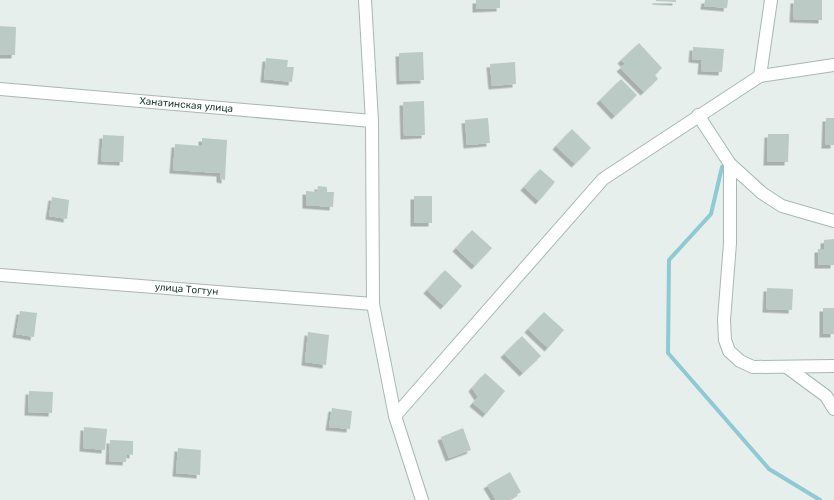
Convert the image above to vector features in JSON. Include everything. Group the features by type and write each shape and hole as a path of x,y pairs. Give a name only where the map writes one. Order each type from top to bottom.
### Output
{"street":[{"path":"365,0 372,122 373,304 395,416 422,500"},
{"path":"760,76 771,0"},
{"path":"395,416 603,179 698,115 760,76 834,65"},
{"name":"Ханатинская улица","path":"0,89 372,122"},
{"path":"698,115 730,164 762,193 782,206 834,221"},
{"path":"730,164 730,243 724,320 725,340 729,351 740,361 753,367 788,368 834,366"},
{"name":"улица Тогтун","path":"0,275 373,304"},
{"path":"788,368 826,396 834,408"}],"building":[{"path":"476,0 500,0 500,8 476,9"},
{"path":"676,0 676,2 656,1"},
{"path":"705,0 728,0 727,8 704,6"},
{"path":"794,0 822,0 822,20 793,19"},
{"path":"0,26 16,27 15,55 0,55"},
{"path":"639,43 662,68 655,75 658,79 644,92 620,68 625,64 621,60"},
{"path":"693,47 724,49 722,72 701,71 702,60 692,59"},
{"path":"423,52 424,80 400,81 399,53"},
{"path":"266,58 288,60 287,67 294,67 292,82 264,79"},
{"path":"515,62 516,84 492,86 490,64"},
{"path":"621,79 637,95 615,116 600,100"},
{"path":"424,101 425,135 404,136 403,102"},
{"path":"488,118 490,143 467,145 465,120"},
{"path":"826,118 834,118 834,145 825,145"},
{"path":"572,129 591,148 575,164 556,146"},
{"path":"768,134 789,134 788,162 767,162"},
{"path":"103,135 124,136 123,162 101,161"},
{"path":"202,138 227,140 225,180 220,179 220,173 173,170 175,144 202,146"},
{"path":"540,169 555,182 539,201 524,187"},
{"path":"318,186 327,187 327,192 334,192 333,207 306,205 306,191 317,192"},
{"path":"414,196 432,196 432,223 414,223"},
{"path":"52,197 69,200 67,219 49,216"},
{"path":"472,230 492,248 475,266 456,248"},
{"path":"834,239 834,265 818,265 818,249 824,249 824,240"},
{"path":"445,270 462,286 444,306 427,290"},
{"path":"767,288 793,289 792,310 766,309"},
{"path":"823,308 834,308 834,334 823,334"},
{"path":"20,311 37,313 34,337 16,334"},
{"path":"544,312 564,330 548,348 528,329"},
{"path":"308,332 329,335 326,365 305,362"},
{"path":"522,336 541,356 523,373 504,354"},
{"path":"485,373 505,391 486,414 473,403 478,397 472,388"},
{"path":"29,391 53,392 52,413 28,412"},
{"path":"332,408 352,411 350,429 329,427"},
{"path":"84,427 107,429 105,450 83,448"},
{"path":"463,428 471,450 449,458 441,437"},
{"path":"110,440 133,441 133,455 127,454 126,462 109,461"},
{"path":"178,448 201,450 200,475 176,473"},
{"path":"510,472 521,492 508,500 496,500 487,485"}],"waterway":[{"path":"722,167 711,214 669,260 668,353 769,469 820,500"}]}
